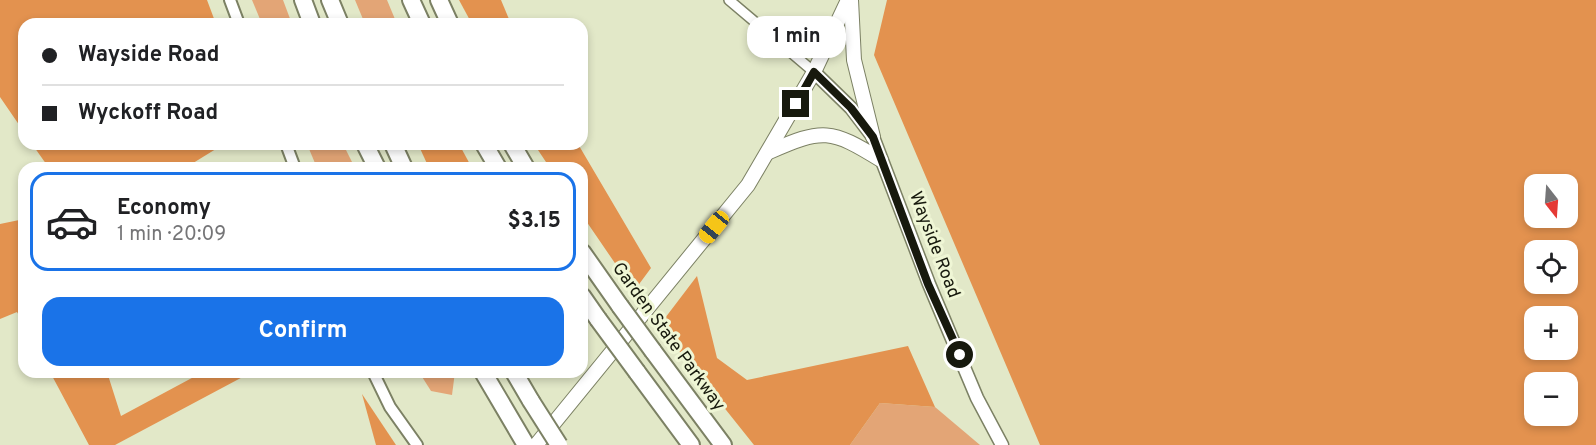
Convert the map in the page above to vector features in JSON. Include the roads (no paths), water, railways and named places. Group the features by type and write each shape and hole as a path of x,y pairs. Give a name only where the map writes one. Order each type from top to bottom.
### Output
{"highway":[{"path":"303,0 310,18"},
{"path":"330,0 338,18"},
{"path":"411,0 419,18"},
{"path":"439,0 447,18"},
{"name":"Garden State Parkway","path":"588,261 723,445"},
{"path":"588,305 691,445"},
{"path":"486,378 526,445"},
{"path":"518,378 559,445"}],"main road":[{"path":"536,445 729,209 769,152 814,72 849,0"},
{"path":"849,0 854,60 873,137"},
{"name":"Wayside Road","path":"814,72 851,108 873,137 928,284 977,398 1002,445"},
{"path":"769,152 796,140 823,134 844,138 881,160"}],"street":[{"path":"230,0 237,18"},
{"path":"729,0 814,72"},
{"path":"377,378 390,407 417,445"}]}
